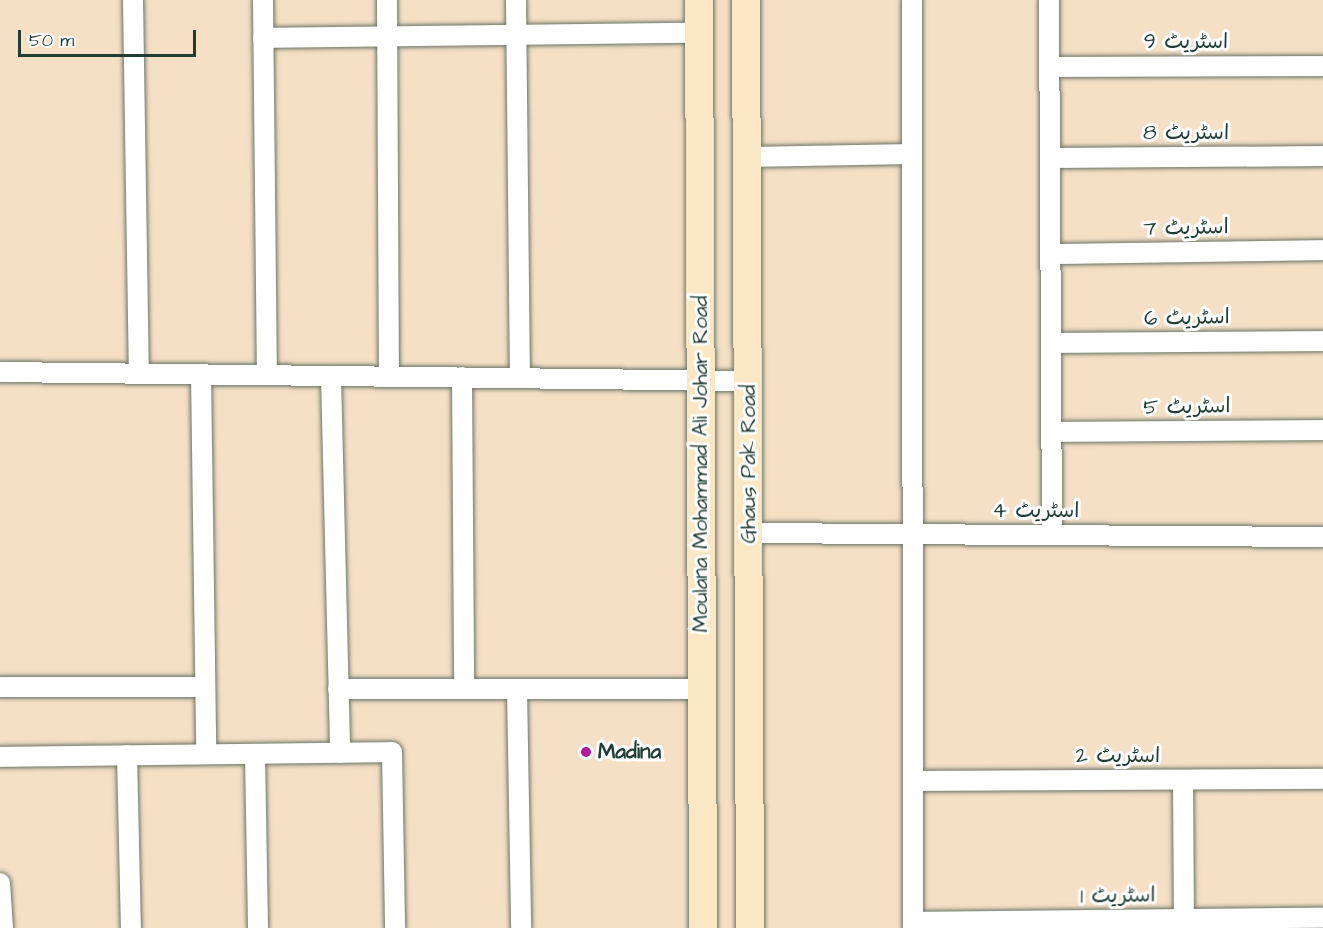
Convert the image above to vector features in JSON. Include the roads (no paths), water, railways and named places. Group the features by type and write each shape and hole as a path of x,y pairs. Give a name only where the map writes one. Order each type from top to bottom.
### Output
{"main road":[{"name":"Moulana Mohammad Ali Johar Road","path":"699,0 703,928"},
{"name":"Ghaus Pak Road","path":"746,0 750,928"}],"street":[{"path":"133,0 139,373"},
{"path":"263,0 267,375"},
{"path":"387,0 388,376"},
{"path":"516,0 520,378"},
{"path":"912,0 913,925"},
{"path":"1048,0 1052,535"},
{"path":"263,38 699,33"},
{"name":"اسٹریٹ 9","path":"1049,67 1323,66"},
{"path":"747,157 912,154"},
{"name":"اسٹریٹ 8","path":"1050,158 1323,156"},
{"name":"اسٹریٹ 7","path":"1051,254 1323,250"},
{"name":"اسٹریٹ 6","path":"1051,343 1323,341"},
{"path":"0,372 748,381"},
{"path":"201,374 206,754"},
{"path":"331,376 340,753"},
{"path":"462,377 464,689"},
{"name":"اسٹریٹ 5","path":"1052,432 1323,430"},
{"name":"اسٹریٹ 4","path":"749,533 1323,537"},
{"path":"0,687 204,687"},
{"path":"338,689 702,689"},
{"path":"517,689 521,928"},
{"path":"0,757 392,752 395,928"},
{"path":"255,754 258,928"},
{"path":"127,755 131,928"},
{"name":"اسٹریٹ 2","path":"913,781 1323,779"},
{"path":"1183,780 1184,924"},
{"path":"0,883 3,928"},
{"name":"اسٹریٹ 1","path":"913,925 1184,924 1323,918"}],"place":[{"name":"Madina","path":"586,752"}]}
